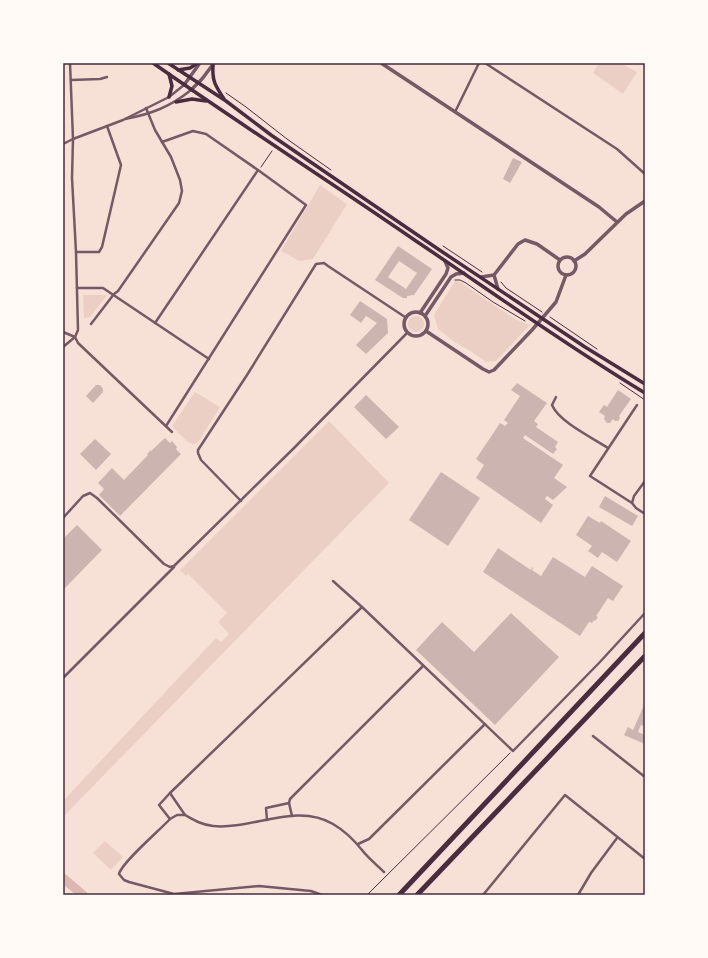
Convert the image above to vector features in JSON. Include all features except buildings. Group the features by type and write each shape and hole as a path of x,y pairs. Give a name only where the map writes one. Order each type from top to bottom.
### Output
{"highway":[{"path":"399,895 645,633"},
{"path":"417,895 645,656"}],"main road":[{"path":"153,63 207,101 623,380 645,393"},
{"path":"168,63 226,101 354,192 498,289 585,347 645,384"},
{"path":"178,70 190,68 199,63"},
{"path":"214,64 212,77 214,83 226,101"},
{"path":"169,74 172,86 169,97"},
{"path":"176,102 189,99 207,101"}],"street":[{"path":"63,347 75,337 78,330 72,178 73,139 70,63"},
{"path":"63,144 123,120 169,97 184,85 199,63"},
{"path":"381,63 599,207 617,222"},
{"path":"455,112 479,63"},
{"path":"485,63 617,149 645,174"},
{"path":"123,120 149,114 176,102 198,84 214,64"},
{"path":"70,80 100,79 107,77"},
{"path":"91,324 118,291 179,203 182,191 180,180 171,157 146,108"},
{"path":"76,252 99,252 102,247 121,164 107,126"},
{"path":"162,142 194,131 206,134 306,205 166,426"},
{"path":"155,322 258,170"},
{"path":"574,260 585,254 626,214 645,202"},
{"path":"481,277 494,275 518,244 525,240 537,244 560,260"},
{"path":"567,257 574,260 576,264 575,271 572,274 566,275 560,272 558,266 560,260 567,257"},
{"path":"420,313 446,274 448,268 445,260"},
{"path":"241,501 201,460 198,450 251,369 316,264 324,263 405,317"},
{"path":"425,316 451,277 456,274 464,273"},
{"path":"494,275 498,289"},
{"path":"426,331 483,369 489,372 494,370 556,302 566,275"},
{"path":"77,288 103,288 209,359"},
{"path":"413,312 420,313 425,316 428,324 426,331 420,336 410,335 407,333 403,324 405,317 413,312"},
{"path":"63,332 75,337 78,343 172,432"},
{"path":"63,678 172,566 241,501 407,333"},
{"path":"556,397 552,405 555,411 570,424 608,448"},
{"path":"637,405 590,476 632,503 636,508 645,514"},
{"path":"632,503 634,496 645,481"},
{"path":"63,518 83,496 90,493 97,498 164,564 172,566"},
{"path":"333,581 513,751 599,663 645,613"},
{"path":"170,819 159,805 362,607"},
{"path":"292,816 289,803 290,799 423,666"},
{"path":"358,844 369,839 484,724"},
{"path":"593,736 645,777"},
{"path":"170,793 185,815 200,823 213,826 228,826 292,816 308,816 322,819 333,824 358,844 362,851 384,872"},
{"path":"483,895 565,796 645,859"},
{"path":"267,820 266,808 289,803"},
{"path":"185,815 177,815 170,819 120,870 120,874 128,882 174,894 259,886 311,891 322,895"},
{"path":"578,895 591,873 618,838"}],"path":[{"path":"222,90 292,144 333,171"},
{"path":"258,170 272,151"},
{"path":"438,243 483,272"},
{"path":"494,275 506,288 600,350"},
{"path":"635,393 645,400"},
{"path":"367,895 513,751"}],"shaded area":[{"path":"599,63 620,63 637,72 623,94 593,73"},
{"path":"320,185 347,204 313,259 299,261 281,251"},
{"path":"455,281 460,282 515,319 530,325 496,361 486,362 456,343 438,329 434,315"},
{"path":"83,295 107,295 90,317 84,318"},
{"path":"416,316 423,321 424,324 419,331 416,332 409,327 408,324 413,317"},
{"path":"195,392 220,407 199,441 193,444 185,439 172,426"},
{"path":"329,421 389,483 63,817 63,801 216,638 221,642 229,634 218,622 227,613 188,574 186,576 180,570"},
{"path":"105,841 123,857 111,870 93,853"}],"waterway":[{"path":"63,878 83,895"}]}
